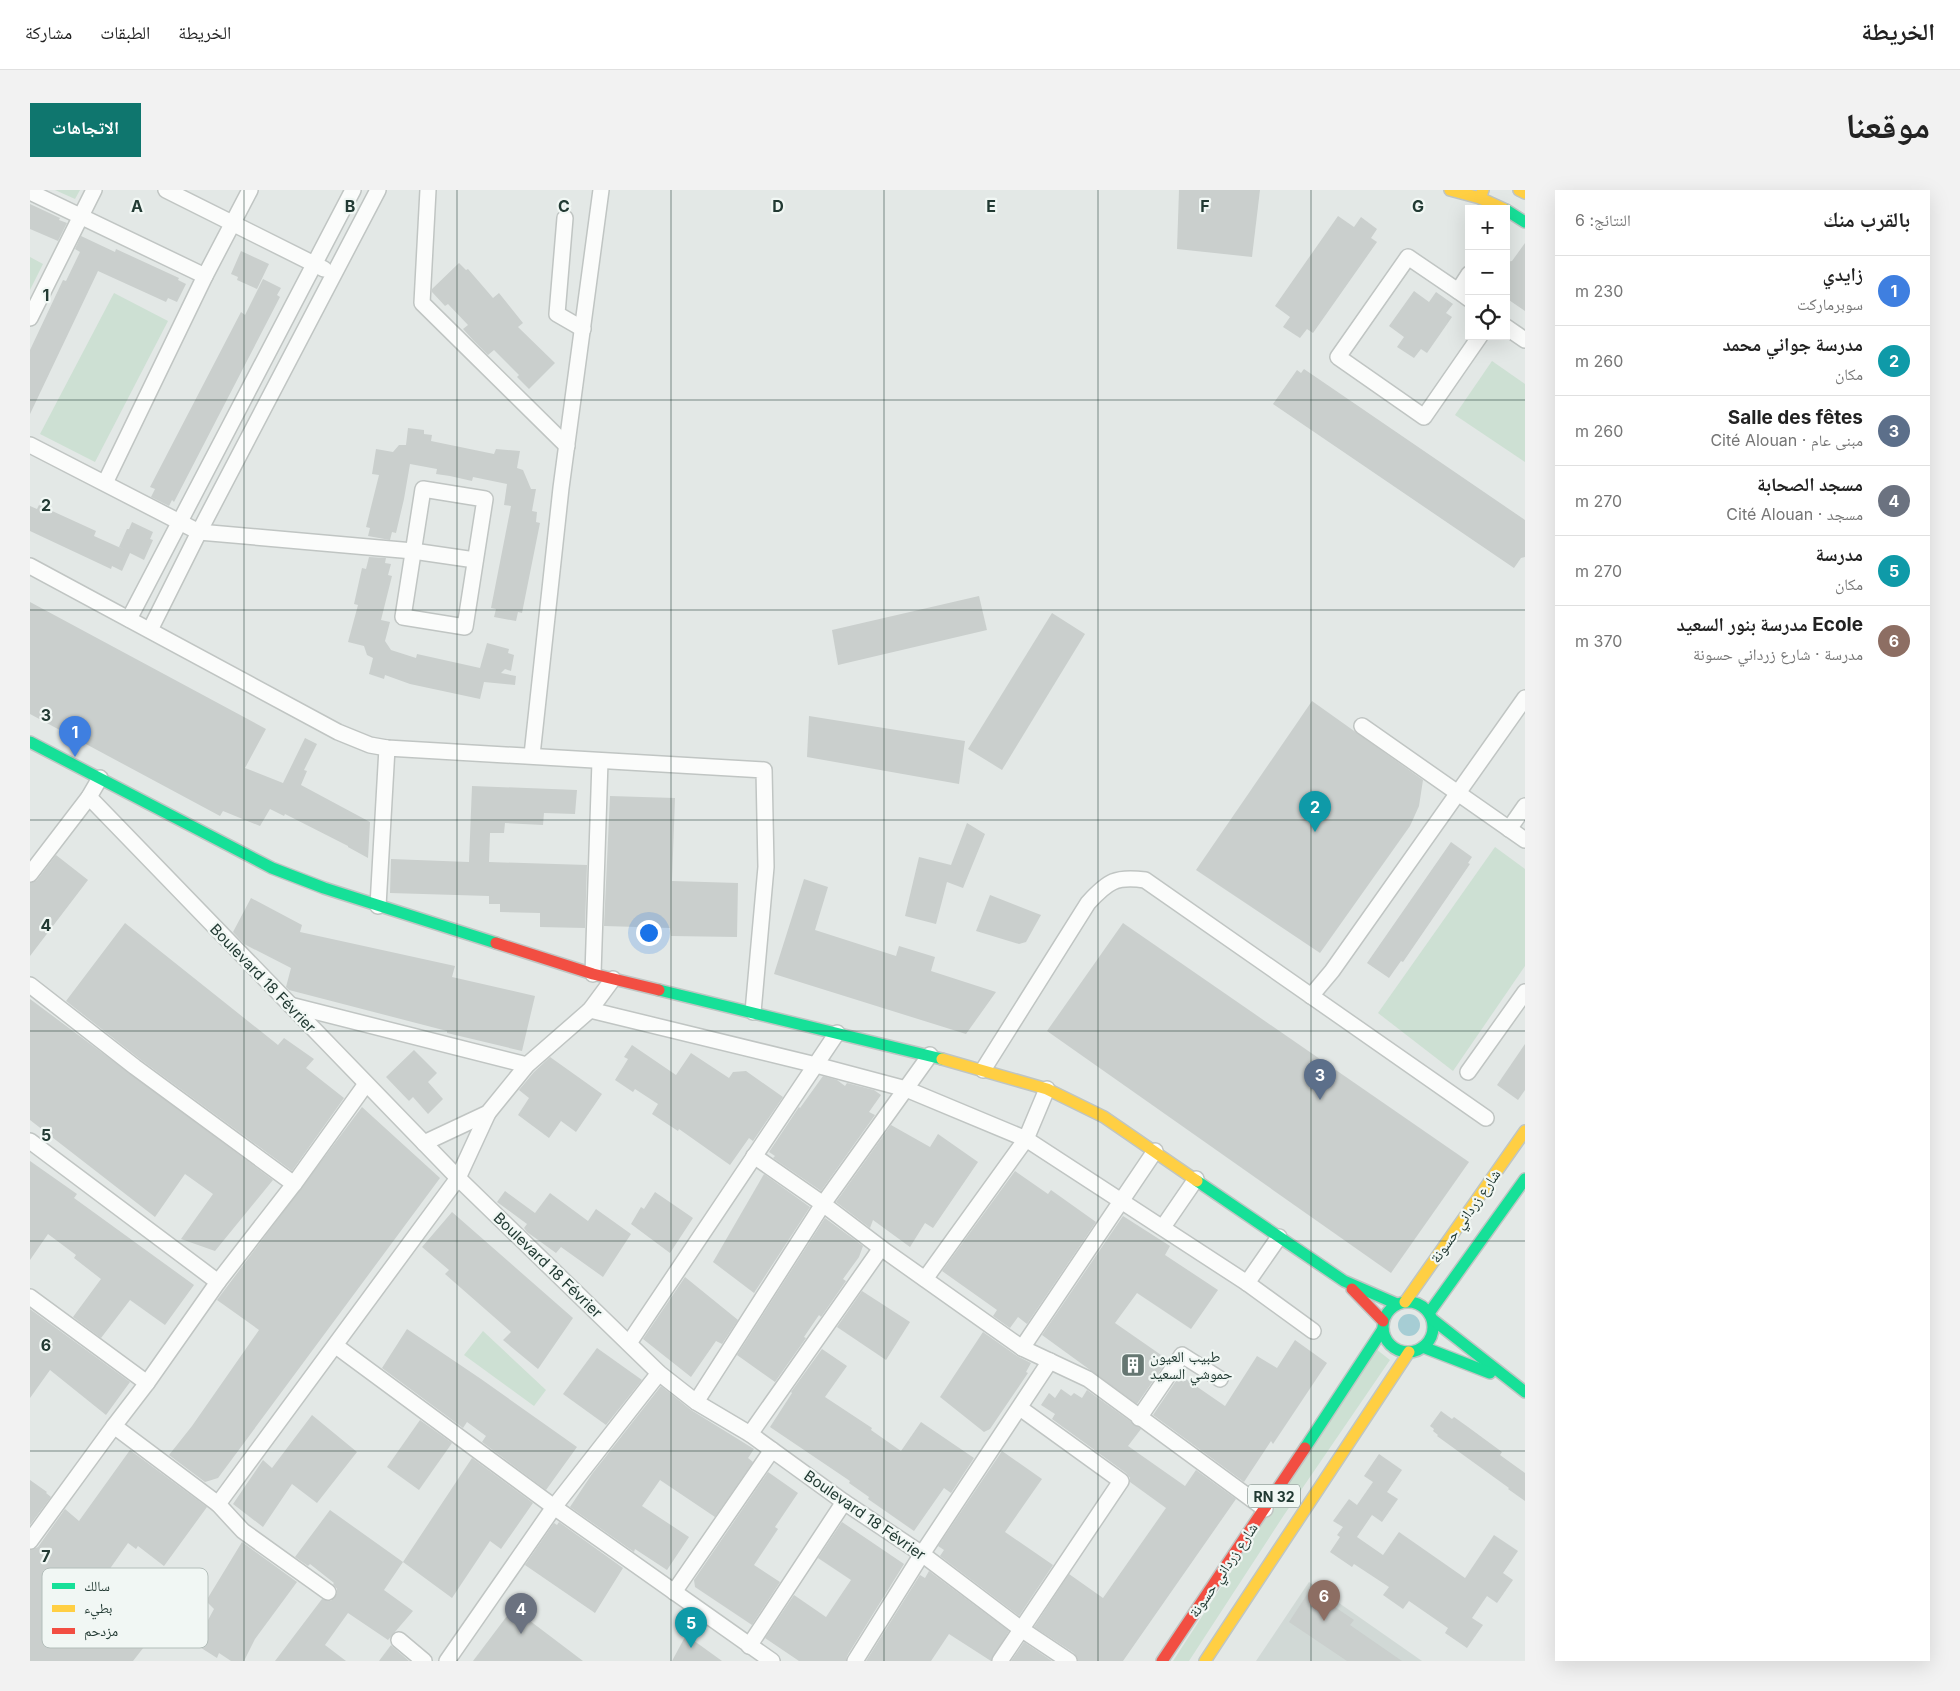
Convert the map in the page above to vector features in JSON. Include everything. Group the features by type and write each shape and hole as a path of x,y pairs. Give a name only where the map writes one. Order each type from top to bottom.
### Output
{"main road":[{"path":"1450,190 1482,194 1497,205"},
{"path":"1519,190 1525,193"},
{"path":"1510,214 1525,222"},
{"path":"30,742 272,868 315,885 592,974 930,1055 1047,1089 1104,1116 1344,1281 1401,1303 1418,1304 1509,1381 1525,1392"},
{"name":"شارع زرداني حسونة","path":"1401,1303 1525,1131"},
{"name":"شارع زرداني حسونة","path":"1431,1316 1525,1179"},
{"path":"1344,1281 1383,1325 1387,1341 1403,1352 1423,1347 1432,1335 1434,1327 1431,1316"},
{"path":"1383,1325 1391,1308 1401,1303"},
{"name":"شارع زرداني حسونة","path":"1162,1661 1265,1510 1383,1325"},
{"path":"1423,1347 1509,1381"},
{"name":"RN 32","path":"1205,1661 1409,1352"}],"street":[{"path":"30,318 94,190"},
{"path":"166,190 334,274"},
{"path":"105,484 205,276 250,190"},
{"path":"129,620 353,190"},
{"path":"150,630 199,532 378,190"},
{"path":"428,190 422,303 567,446"},
{"path":"532,755 567,446 601,190"},
{"path":"30,192 205,276"},
{"path":"565,218 557,314 583,328"},
{"path":"1463,295 1408,257 1338,357 1424,416 1477,340"},
{"path":"1510,330 1525,340"},
{"path":"30,445 199,532 413,551 475,560"},
{"path":"423,489 485,499 475,560 465,627 403,617 423,489"},
{"path":"30,566 338,732 362,742 387,748 764,770 766,867 753,1012"},
{"path":"1311,996 1332,971 1525,698"},
{"path":"1362,726 1525,840"},
{"path":"378,906 387,748"},
{"path":"592,974 600,761"},
{"path":"30,874 89,797 100,778"},
{"name":"Boulevard 18 Février","path":"89,797 288,1005 458,1178 659,1373 696,1402 750,1434 844,1502 922,1554 1021,1629 1069,1661"},
{"path":"1509,829 1525,806"},
{"path":"983,1070 1088,903 1110,883 1126,878 1145,880 1486,1118"},
{"path":"218,1504 458,1178 488,1113 527,1065 590,1010 613,979"},
{"path":"30,985 135,1067 294,1184"},
{"path":"1468,1072 1525,992"},
{"path":"288,1005 527,1065"},
{"path":"590,1010 906,1089 1026,1138 1247,1283 1313,1331"},
{"path":"629,1342 837,1033"},
{"path":"696,1402 824,1204 930,1055"},
{"path":"30,1541 147,1383 218,1282 294,1184 366,1084"},
{"path":"925,1279 1026,1138 1047,1089"},
{"path":"424,1142 488,1113"},
{"path":"30,1141 218,1282"},
{"path":"1022,1348 1120,1200 1155,1151"},
{"path":"754,1156 824,1204 881,1248 1022,1348 1088,1379 1265,1510"},
{"path":"1163,1227 1196,1179"},
{"path":"1247,1283 1279,1237"},
{"path":"750,1434 881,1248"},
{"path":"30,1297 147,1383"},
{"path":"336,1346 554,1507 772,1661"},
{"path":"1139,1418 1182,1356 1220,1379"},
{"path":"855,1661 922,1554 1050,1361"},
{"path":"447,1661 554,1507 659,1373"},
{"path":"1000,1661 1121,1480 1020,1408"},
{"path":"114,1426 218,1504 243,1531 328,1592"},
{"path":"674,1592 772,1450"},
{"path":"749,1646 844,1502"},
{"path":"399,1640 424,1661"}],"shaded area":[{"path":"1309,1582 1422,1661 1256,1661"}],"green space":[{"path":"55,190 80,190 75,199"},
{"path":"30,257 43,264 30,290"},
{"path":"114,293 168,321 95,462 40,434"},
{"path":"1492,361 1525,384 1525,462 1455,415"},
{"path":"1495,847 1525,869 1525,966 1453,1071 1378,1013"},
{"path":"483,1331 546,1390 534,1406 464,1355"},
{"path":"1376,1349 1390,1360 1284,1515 1189,1661 1173,1661"}],"water":[{"path":"1405,1314 1413,1314 1420,1321 1420,1329 1413,1336 1405,1336 1398,1329 1398,1321"}],"building":[{"path":"1179,190 1260,190 1252,257 1177,249"},
{"path":"30,204 67,223 58,241 30,229"},
{"path":"1338,216 1354,227 1361,217 1377,229 1371,238 1377,242 1313,333 1307,329 1300,338 1283,327 1290,317 1275,306"},
{"path":"81,236 115,252 116,249 179,278 178,280 186,284 177,302 168,298 166,302 98,271 30,414 30,350 63,280 66,281 80,252 75,249"},
{"path":"1525,243 1525,311 1510,301 1510,261"},
{"path":"241,251 269,264 257,289 237,280 238,277 231,274"},
{"path":"459,263 466,270 468,269 493,298 499,293 523,323 518,327 555,363 529,389 517,377 519,375 494,350 488,355 473,340 463,329 468,325 448,304 445,306 432,292 432,289"},
{"path":"263,279 281,288 277,295 280,297 174,502 172,500 169,506 151,497 155,489 150,487 241,312 245,315"},
{"path":"1414,291 1429,302 1436,292 1453,304 1446,313 1452,317 1427,353 1421,349 1414,358 1397,347 1404,337 1389,326"},
{"path":"1304,369 1525,520 1525,557 1521,558 1514,568 1273,404 1297,370 1301,373"},
{"path":"408,428 424,430 424,434 432,435 431,441 494,454 496,449 520,451 517,468 523,470 531,489 536,489 532,511 537,512 536,522 540,523 522,613 518,612 516,621 494,617 496,609 491,608 511,506 504,505 507,484 473,477 472,481 436,474 437,469 410,464 396,533 392,532 390,540 368,536 370,528 366,527 379,475 372,474 376,449 393,452 399,445 406,445"},
{"path":"39,505 96,531 94,536 123,549 119,547 132,522 153,532 150,539 153,540 144,560 130,553 122,571 112,566 111,569 30,531 30,506 37,509"},
{"path":"369,557 386,558 385,563 391,564 388,575 392,576 381,620 390,622 385,641 391,650 416,658 417,654 480,668 487,643 509,649 508,653 514,655 511,671 505,669 501,673 516,676 515,685 484,682 480,699 410,684 385,675 384,679 369,674 373,658 367,655 364,646 348,642 358,605 354,604 362,568 366,569"},
{"path":"979,596 987,630 838,665 832,630"},
{"path":"30,602 266,729 245,768 283,783 305,738 317,744 304,770 307,771 301,785 370,822 368,858 285,814 284,816 270,809 260,826 223,811 220,816 30,714"},
{"path":"1052,613 1085,634 1002,770 968,749"},
{"path":"1312,701 1423,780 1419,806 1410,826 1320,953 1196,870"},
{"path":"809,716 965,741 959,784 807,757"},
{"path":"472,786 577,790 575,814 544,813 543,825 505,823 504,833 490,833 489,862 587,865 585,928 540,927 540,913 500,912 500,904 489,904 489,896 390,893 391,859 469,862"},
{"path":"610,796 675,798 672,881 738,883 737,937 671,936 670,928 604,926"},
{"path":"967,823 985,834 963,888 947,882 936,924 905,916 919,857 951,865"},
{"path":"1451,842 1472,857 1468,863 1470,864 1403,962 1401,961 1389,978 1367,963"},
{"path":"56,855 88,880 30,956 30,883 37,880"},
{"path":"804,879 828,887 815,930 896,956 899,946 935,957 931,971 996,992 966,1034 774,974"},
{"path":"990,895 1041,915 1026,942 1019,944 976,931"},
{"path":"251,898 302,925 300,932 455,966 452,977 535,996 522,1051 447,1033 447,1031 289,990 286,987 291,968 244,944 233,932"},
{"path":"125,923 278,1045 284,1038 314,1059 306,1068 344,1098 292,1171 141,1060 66,1001"},
{"path":"1123,923 1469,1162 1391,1273 1047,1031"},
{"path":"30,999 273,1180 215,1251 181,1239 213,1194 185,1174 155,1217 30,1120"},
{"path":"1525,1044 1525,1090 1518,1100 1497,1085"},
{"path":"632,1045 676,1075 691,1053 729,1078 733,1072 746,1071 783,1097 753,1141 749,1138 730,1165 679,1129 678,1131 652,1114 658,1104 635,1089 633,1092 615,1080 628,1059 624,1057"},
{"path":"414,1050 437,1073 428,1082 443,1099 428,1114 413,1097 409,1101 386,1077"},
{"path":"550,1057 602,1094 576,1132 561,1121 549,1138 518,1115 529,1098 519,1090"},
{"path":"823,1076 837,1080 845,1086 847,1083 874,1090 881,1095 869,1112 875,1115 821,1191 773,1158 775,1156 769,1152 799,1107"},
{"path":"362,1107 440,1178 218,1478 205,1482 169,1455 192,1426 259,1330 217,1300"},
{"path":"891,1125 930,1147 938,1134 978,1162 933,1228 925,1223 910,1247 873,1220 870,1228 836,1202"},
{"path":"30,1161 77,1194 74,1198 194,1285 165,1325 130,1300 101,1338 73,1317 101,1279 74,1258 76,1255 48,1234 30,1260"},
{"path":"1015,1171 1048,1194 1051,1190 1096,1222 1027,1324 1018,1317 1010,1328 993,1316 997,1310 942,1271"},
{"path":"764,1174 810,1207 754,1293 713,1262"},
{"path":"505,1191 535,1213 550,1193 588,1221 596,1209 631,1234 603,1277 561,1247 556,1253 527,1232 524,1228 527,1224 497,1202"},
{"path":"655,1192 693,1218 670,1253 631,1224 641,1207 644,1209"},
{"path":"452,1212 573,1318 538,1369 503,1340 511,1332 445,1274 449,1270 422,1247"},
{"path":"1123,1216 1170,1246 1165,1255 1218,1290 1191,1329 1137,1293 1115,1323 1164,1357 1160,1362 1164,1365 1137,1404 1042,1335"},
{"path":"825,1218 863,1246 859,1257 843,1279 846,1281 821,1317 819,1315 804,1337 806,1338 775,1382 737,1355"},
{"path":"685,1277 738,1320 722,1344 716,1341 691,1377 643,1339"},
{"path":"862,1291 910,1322 886,1360 837,1327"},
{"path":"30,1309 130,1382 106,1415 50,1370 30,1398"},
{"path":"407,1329 577,1447 546,1490 482,1442 486,1436 467,1422 463,1428 382,1368"},
{"path":"983,1332 1017,1356 1031,1363 1026,1372 1028,1373 990,1429 984,1432 940,1397"},
{"path":"1295,1340 1327,1363 1273,1444 1271,1441 1244,1482 1153,1415 1180,1375 1225,1406 1257,1356 1277,1368"},
{"path":"597,1348 642,1380 606,1425 563,1394"},
{"path":"822,1349 847,1366 825,1397 872,1428 871,1430 901,1451 921,1422 974,1458 951,1493 944,1488 914,1531 868,1499 869,1497 849,1483 850,1481 770,1427 791,1392"},
{"path":"661,1386 691,1410 754,1449 748,1458 753,1462 715,1517 660,1480 642,1506 689,1537 667,1570 635,1549 634,1552 570,1507 592,1474"},
{"path":"1061,1389 1071,1396 1074,1393 1082,1398 1087,1390 1141,1429 1128,1446 1185,1486 1196,1470 1236,1499 1123,1661 1078,1661 1074,1653 1034,1627 1069,1574 1103,1598 1166,1508 1130,1482 1130,1478 1126,1473 1052,1419 1055,1414 1041,1405 1049,1393 1055,1398"},
{"path":"1441,1411 1452,1419 1454,1417 1502,1452 1500,1455 1525,1473 1525,1501 1437,1436 1433,1431 1434,1429 1430,1426"},
{"path":"312,1415 357,1452 317,1503 292,1484 263,1527 233,1504 263,1460 272,1468"},
{"path":"420,1420 452,1443 419,1490 387,1467"},
{"path":"130,1450 207,1507 164,1566 138,1546 136,1549 128,1543 110,1568 42,1568 42,1648 143,1648 133,1661 30,1661 30,1550 38,1547 65,1509 79,1521"},
{"path":"1002,1451 1042,1479 1005,1532 1053,1565 1019,1616 940,1556 944,1550 938,1546"},
{"path":"1379,1454 1402,1470 1387,1492 1398,1499 1382,1522 1372,1515 1357,1537 1383,1555 1399,1532 1465,1578 1494,1535 1518,1551 1503,1573 1513,1580 1497,1603 1487,1596 1472,1618 1483,1625 1467,1648 1445,1633 1448,1628 1409,1601 1403,1609 1383,1595 1389,1587 1354,1564 1352,1567 1330,1552 1340,1537 1337,1535 1343,1527 1333,1521 1349,1499 1357,1505 1373,1482 1364,1476"},
{"path":"472,1458 533,1503 501,1549 490,1541 452,1598 403,1562"},
{"path":"768,1472 798,1493 775,1527 778,1529 754,1565 780,1582 752,1625 695,1587 694,1580"},
{"path":"30,1480 51,1497 30,1525"},
{"path":"330,1510 403,1562 384,1590 413,1611 388,1640 348,1613 325,1645 346,1661 275,1661 322,1599 331,1601 337,1593 334,1583 310,1564 308,1566 295,1557"},
{"path":"559,1522 623,1568 595,1613 525,1565 554,1523 557,1525"},
{"path":"842,1522 904,1564 847,1656 846,1661 799,1661 765,1638 794,1595 826,1617 851,1580 818,1558"},
{"path":"242,1542 297,1582 255,1639 244,1661 231,1661 219,1653 217,1658 201,1648 208,1648 208,1620 214,1609 208,1603 208,1598"},
{"path":"929,1571 1009,1631 991,1661 949,1634 931,1661 866,1661 920,1575 925,1578"},
{"path":"1310,1590 1354,1620 1350,1625 1402,1661 1347,1661 1289,1622"},
{"path":"513,1608 583,1661 473,1661"},
{"path":"686,1635 722,1661 672,1661"},
{"path":"1024,1642 1052,1661 1011,1661"},
{"path":"391,1645 393,1647 409,1661 379,1661"}],"traffic: fast":[{"path":"1510,213 1525,222"},
{"path":"30,742 272,868 324,888 496,943"},
{"path":"659,990 942,1059"},
{"path":"1429,1313 1525,1179"},
{"path":"1197,1181 1344,1281 1397,1304"},
{"path":"1403,1302 1413,1302 1426,1309 1433,1322 1433,1327 1433,1332 1426,1345 1413,1352 1403,1352 1394,1348 1387,1341 1383,1332 1383,1322 1387,1313 1394,1306 1403,1302"},
{"path":"1432,1319 1525,1392"},
{"path":"1305,1448 1383,1329"},
{"path":"1423,1347 1490,1373"}],"traffic: slow":[{"path":"1450,190 1480,198"},
{"path":"1483,190 1480,198 1495,205"},
{"path":"1519,190 1525,193"},
{"path":"942,1059 1047,1089 1104,1117 1197,1181"},
{"path":"1405,1302 1525,1131"},
{"path":"1205,1661 1409,1352"}],"traffic: jam":[{"path":"496,943 593,974 659,990"},
{"path":"1352,1289 1383,1321"},
{"path":"1162,1661 1305,1448"}],"place":[{"name":"زايدي","path":"75,757"},
{"name":"مدرسة جواني محمد","path":"1315,832"},
{"name":"Salle des fêtes","path":"1320,1100"},
{"name":"طبيب العيون حموشي السعيد","path":"1133,1365"},
{"name":"Ecole مدرسة بنور السعيد","path":"1324,1621"},
{"name":"مسجد الصحابة","path":"521,1634"},
{"name":"مدرسة","path":"691,1648"}]}
